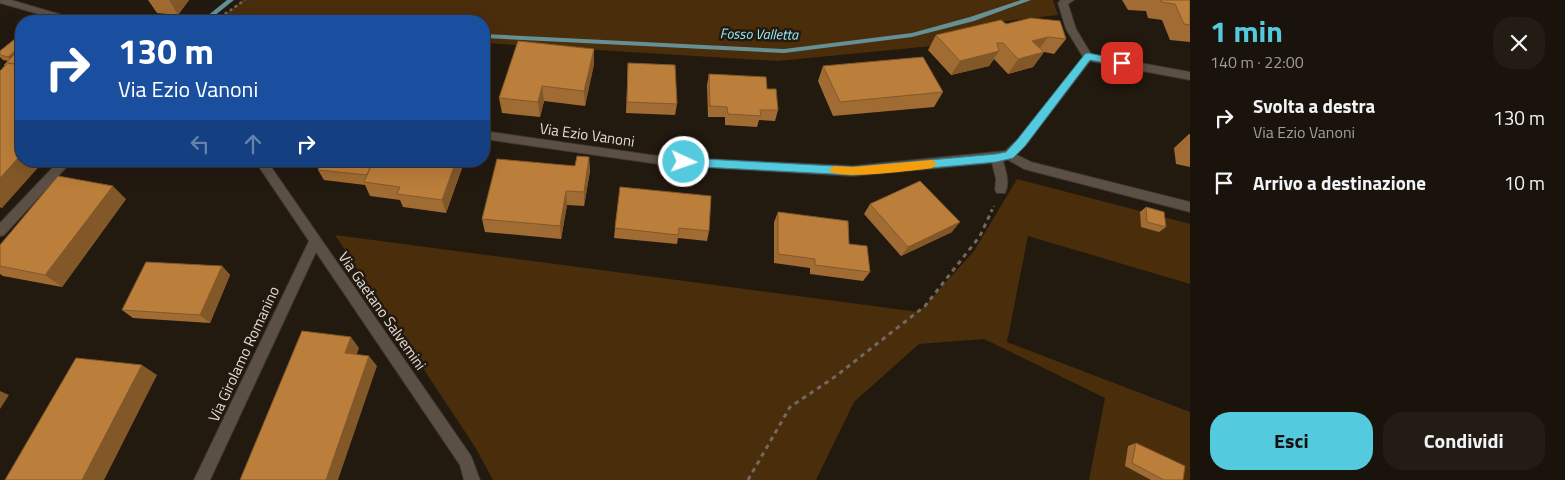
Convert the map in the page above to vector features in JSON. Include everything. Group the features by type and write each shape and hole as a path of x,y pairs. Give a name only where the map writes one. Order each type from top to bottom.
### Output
{"street":[{"path":"0,0 52,15"},
{"path":"1069,0 1063,3 1071,28 1088,57 1190,76"},
{"path":"1088,57 1021,143 1009,155 1028,166 1190,207"},
{"name":"Via Ezio Vanoni","path":"490,136 665,161 853,171 996,158 1009,155"},
{"path":"996,158 1002,179 1001,190"},
{"path":"0,231 60,167"},
{"name":"Via Gaetano Salvemini","path":"265,167 466,461 472,480"},
{"name":"Via Girolamo Romanino","path":"202,480 315,242"}],"path":[{"path":"224,15 245,0"},
{"path":"748,480 790,407 836,376 925,306 980,236 1001,190"}],"shaded area":[{"path":"242,0 1053,0 1058,15 999,22 932,46 778,61 490,43 490,15 225,15"},
{"path":"1017,179 1190,224 1190,284 1028,236 1007,342 1190,412 1190,480 1089,480 1105,398 984,339 919,344 854,402 816,480 493,480 475,447 335,235 919,312 974,251"}],"building":[{"path":"1160,0 1190,0 1190,25 1184,24 1175,4 1161,2"},
{"path":"1031,18 1060,21 1066,39 1048,37 1032,41 1044,52 1018,59 1003,43 997,43 999,51 960,61 936,35 1001,20 1006,24"},
{"path":"15,39 15,51 8,57 0,55 0,51"},
{"path":"518,41 594,49 584,91 542,86 538,102 499,98"},
{"path":"15,54 15,64 8,63 4,65"},
{"path":"923,57 943,92 840,102 823,66"},
{"path":"8,63 15,64 15,162 0,178 0,71"},
{"path":"628,63 675,65 677,104 627,102"},
{"path":"709,74 766,77 767,89 776,89 778,110 760,110 761,116 728,114 727,107 710,106"},
{"path":"577,156 589,157 584,192 566,191 560,226 482,219 497,159 575,166"},
{"path":"319,167 370,167 367,175 318,170"},
{"path":"370,167 454,167 442,200 397,194 400,187 364,182"},
{"path":"58,176 113,186 45,275 0,266 0,245"},
{"path":"920,181 960,222 908,247 870,204"},
{"path":"620,187 711,196 709,231 679,228 678,235 615,228"},
{"path":"1146,207 1164,212 1166,227 1147,222"},
{"path":"778,212 848,221 849,244 867,246 870,272 815,265 815,259 778,254"},
{"path":"146,262 222,266 200,315 122,310"},
{"path":"302,331 351,337 345,353 369,356 326,480 240,480"},
{"path":"76,358 142,365 82,480 5,480"},
{"path":"1136,443 1185,466 1183,480 1164,480 1132,463"}],"waterway":[{"path":"212,15 231,0"},
{"name":"Fosso Valletta","path":"490,36 784,51 912,35 972,19 1028,0"}],"slow traffic":[{"path":"834,170 853,171 932,164"}],"route":[{"path":"684,162 853,171 996,158 1009,155 1021,143 1088,57 1122,63"}]}
